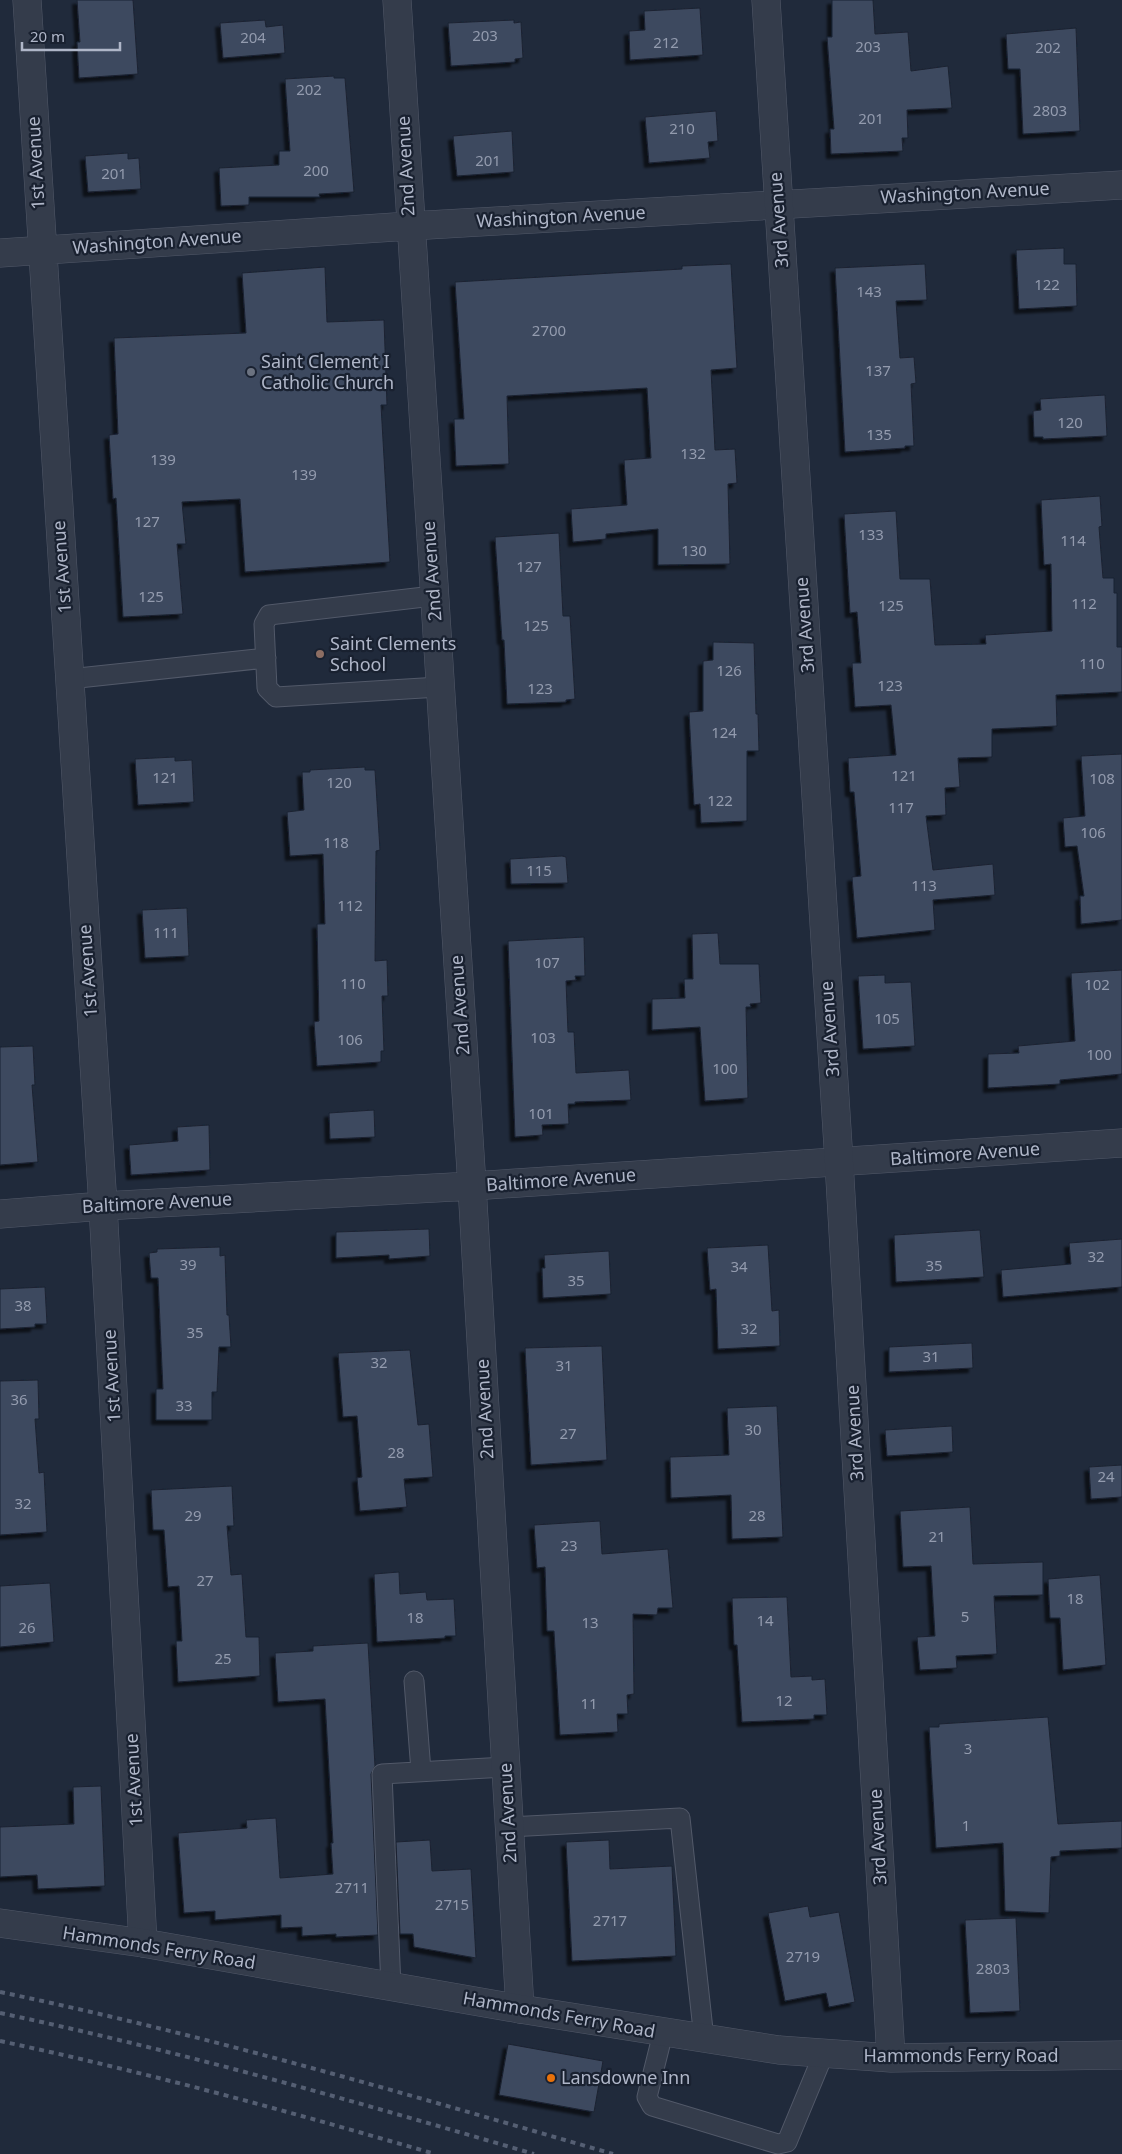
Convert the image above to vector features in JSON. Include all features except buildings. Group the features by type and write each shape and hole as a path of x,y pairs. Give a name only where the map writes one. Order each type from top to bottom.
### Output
{"street":[{"name":"1st Avenue","path":"26,0 103,1206 143,1943"},
{"name":"2nd Avenue","path":"397,0 433,596 472,1186 520,2009"},
{"name":"3rd Avenue","path":"766,0 839,1162 891,2058"},
{"name":"Washington Avenue","path":"0,253 410,226 1122,184"},
{"name":"Baltimore Avenue","path":"0,1214 103,1206 472,1186 1122,1144"},
{"name":"Hammonds Ferry Road","path":"0,1923 143,1943 662,2033 779,2050 891,2058 1122,2055"}],"lane":[{"path":"433,596 269,615 264,624 267,688 276,697 439,687"},
{"path":"69,679 266,658"},
{"path":"414,1681 420,1771"},
{"path":"391,1987 382,1774 506,1767"},
{"path":"509,1827 680,1818 704,2039"},
{"path":"662,2033 648,2097 652,2106 778,2144 787,2142 824,2053"}],"railway":[{"path":"0,1992 155,2027 308,2067 613,2154"},
{"path":"0,2013 201,2061 534,2154"},
{"path":"0,2041 218,2093 435,2154"}],"place":[{"name":"Saint Clement I Catholic Church","path":"251,372"},
{"name":"Saint Clements School","path":"320,654"},
{"name":"Lansdowne Inn","path":"551,2078"}]}
